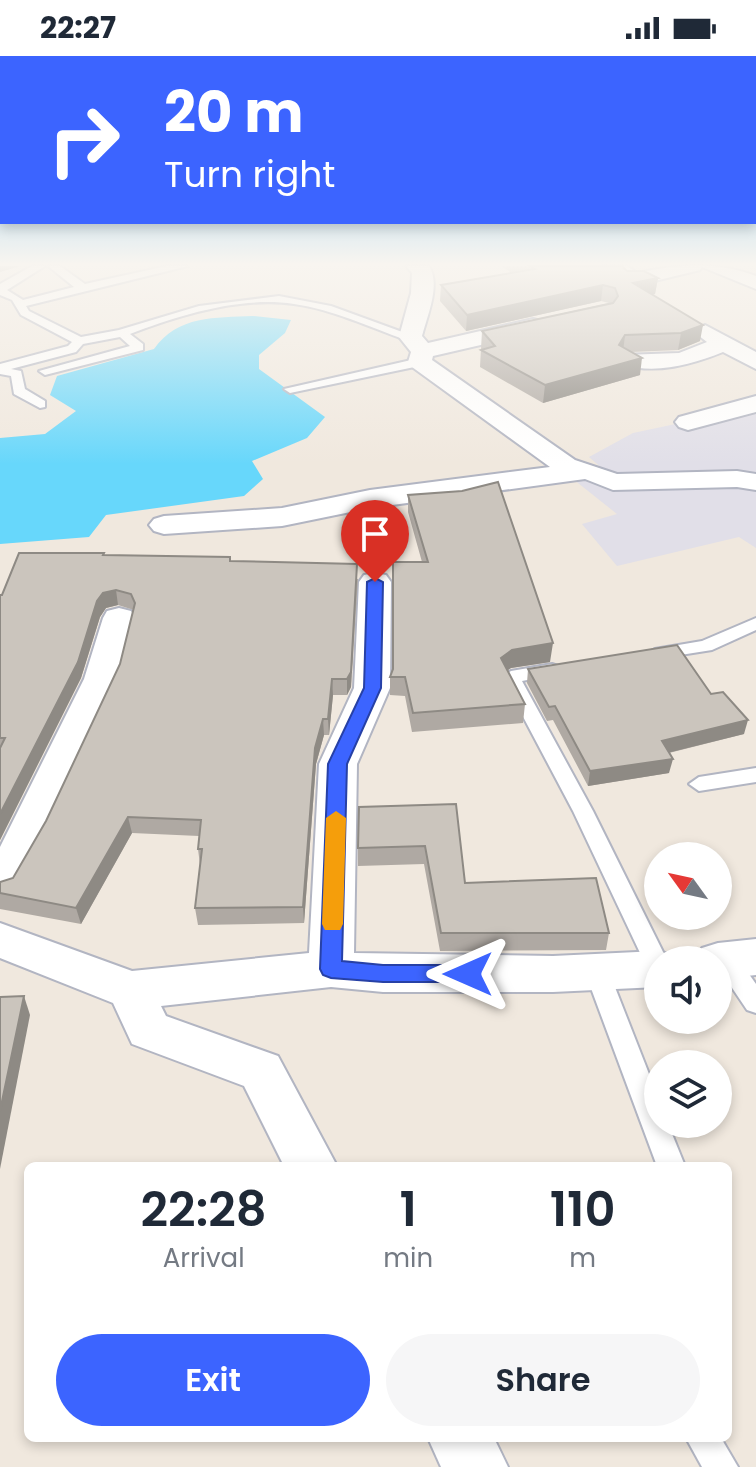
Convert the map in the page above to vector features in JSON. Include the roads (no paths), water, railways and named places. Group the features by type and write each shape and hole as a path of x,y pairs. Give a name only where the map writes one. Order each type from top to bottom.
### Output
{"street":[{"path":"418,350 419,332"},
{"path":"418,350 504,332"},
{"path":"706,332 756,362"},
{"path":"631,360 682,360 726,343"},
{"path":"418,350 566,466 589,471 613,482 737,479 756,482"},
{"path":"688,422 756,404"},
{"path":"164,525 282,517 370,499 589,471"},
{"path":"331,969 338,764 372,688 375,582"},
{"path":"0,882 28,836 102,679 119,618"},
{"path":"0,940 131,990 331,969 383,974 644,969"},
{"path":"131,990 149,1030 261,1071 309,1162"},
{"path":"461,1442 476,1467"}],"lane":[{"path":"45,371 139,347 122,333 79,341 61,332"},
{"path":"369,332 418,350"},
{"path":"0,369 72,349 79,341"},
{"path":"290,389 418,350"},
{"path":"0,369 17,374 19,391 40,404"},
{"path":"631,658 706,646 756,623"},
{"path":"571,667 511,677 583,811 647,946"},
{"path":"699,784 756,775"},
{"path":"733,959 756,1003"},
{"path":"597,972 669,1162"},
{"path":"705,1442 721,1467"}],"water":[{"path":"172,332 286,332 259,355 259,369 325,417 307,438 252,461 263,479 244,496 106,515 89,537 0,544 0,438 45,434 76,411 50,395 57,376 154,349"}]}
